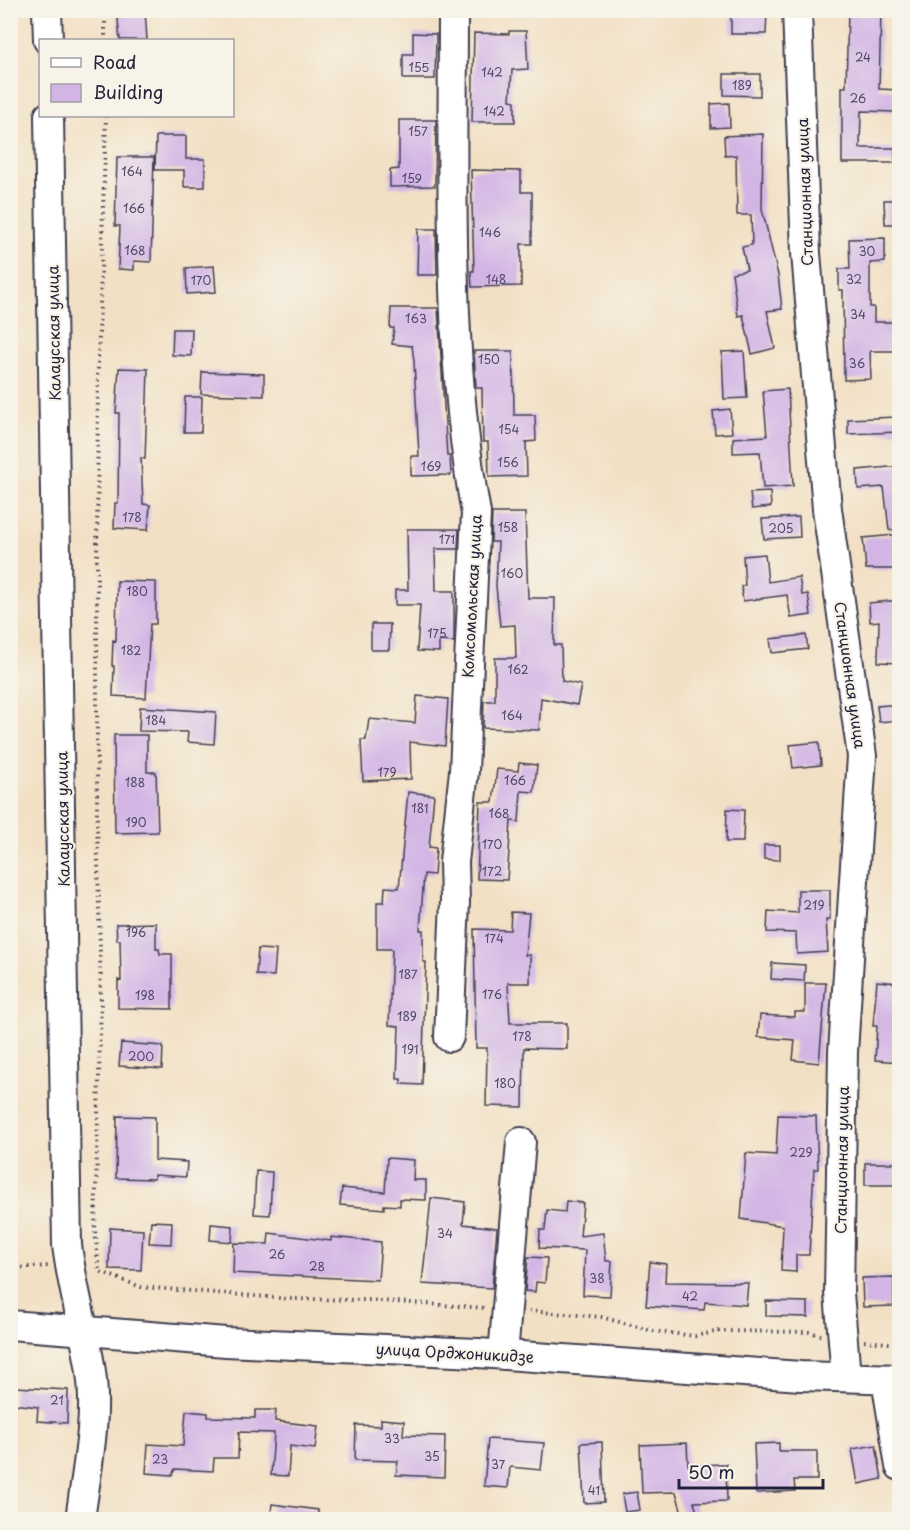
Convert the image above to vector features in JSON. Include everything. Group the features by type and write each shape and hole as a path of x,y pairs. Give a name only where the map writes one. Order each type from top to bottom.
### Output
{"street":[{"path":"47,10 48,39"},
{"name":"Комсомольская улица","path":"449,1037 455,901 454,862 464,771 476,513 469,476 454,299 453,10"},
{"name":"Станционная улица","path":"797,10 806,253 826,498 862,756 843,1052 839,1293 846,1377"},
{"name":"Калаусская улица","path":"49,117 70,1265 91,1374 92,1426 80,1520"},
{"path":"503,1355 521,1142"},
{"name":"улица Орджоникидзе","path":"10,1325 226,1342 503,1355 893,1379"},
{"path":"893,1379 900,1466"}],"path":[{"path":"105,10 105,39"},
{"path":"106,117 99,366 97,561 97,816 101,999 95,1230 99,1271 141,1287 292,1299 367,1300 601,1317 652,1331 695,1336 720,1331 809,1332 843,1340 900,1344"},
{"path":"10,1268 70,1265"}],"building":[{"path":"117,10 145,10 147,39 120,39"},
{"path":"848,10 881,10 879,89 898,90 897,112 861,111 860,148 895,148 895,163 842,163 842,87 846,87"},
{"path":"731,12 767,12 766,34 731,34"},
{"path":"509,31 526,31 528,69 512,70 510,100 515,101 515,122 472,122 474,33 509,34"},
{"path":"413,33 436,34 435,79 403,79 403,54 413,54"},
{"path":"724,74 760,74 760,96 724,95"},
{"path":"729,103 730,127 711,128 711,104"},
{"path":"399,120 436,120 435,186 390,187 390,170 399,169"},
{"path":"763,134 762,209 778,275 782,309 767,311 775,348 752,354 743,315 738,316 732,273 747,270 742,247 752,245 751,215 737,215 736,155 725,156 724,136"},
{"path":"156,136 186,136 186,159 205,159 205,187 184,187 184,170 155,170"},
{"path":"117,157 154,157 151,262 134,261 134,270 118,269 120,226 115,226"},
{"path":"471,170 521,171 521,192 532,192 532,244 521,244 521,286 472,287 471,271 474,271"},
{"path":"884,200 900,200 900,224 885,224"},
{"path":"418,229 436,229 437,275 417,275"},
{"path":"885,238 885,262 870,263 870,307 874,307 874,322 900,322 900,351 870,351 871,379 844,380 843,290 839,290 839,269 850,269 849,239"},
{"path":"214,266 216,292 187,294 186,268"},
{"path":"391,308 438,308 447,456 450,456 451,475 411,476 411,456 419,456 414,361 412,346 392,344 394,328 390,328"},
{"path":"173,329 192,329 191,356 172,355"},
{"path":"474,351 513,351 514,415 535,415 536,441 526,442 527,476 489,477 488,442 483,442 482,388 476,388"},
{"path":"744,351 747,398 724,399 722,352"},
{"path":"119,368 148,369 145,459 141,458 143,504 150,505 148,530 114,528 115,503 118,503 119,413 116,413"},
{"path":"202,372 264,374 264,396 201,394"},
{"path":"788,389 793,486 763,488 760,452 733,453 733,438 767,436 763,391"},
{"path":"185,397 202,397 201,432 184,432"},
{"path":"730,409 732,433 715,434 713,411"},
{"path":"898,417 899,432 848,434 848,419"},
{"path":"900,466 900,529 889,530 884,487 858,489 857,470"},
{"path":"770,492 771,507 752,509 750,493"},
{"path":"492,513 525,513 528,598 555,598 554,645 561,645 562,681 581,685 577,705 541,698 539,730 483,728 484,701 495,701 495,658 516,658 515,625 500,626 496,586 498,542 491,542"},
{"path":"799,517 800,537 764,539 762,519"},
{"path":"407,529 459,529 458,549 435,549 436,591 454,591 454,642 439,641 439,652 417,651 420,605 395,605 395,590 408,590"},
{"path":"895,535 898,569 866,569 863,538"},
{"path":"765,554 768,582 799,577 802,595 808,594 811,615 791,618 787,595 743,601 741,586 745,585 743,556"},
{"path":"117,581 156,582 156,624 150,624 146,698 113,696 114,666 112,666 113,640 116,641"},
{"path":"900,600 900,663 878,662 879,621 870,622 869,603"},
{"path":"371,624 390,624 389,650 371,650"},
{"path":"806,635 808,649 772,653 770,639"},
{"path":"417,696 448,699 445,746 410,742 411,779 363,781 361,740 366,740 369,719 415,723"},
{"path":"900,704 900,720 879,722 877,706"},
{"path":"140,707 216,712 214,744 187,742 188,732 139,731"},
{"path":"114,735 147,735 147,772 156,772 158,832 115,833"},
{"path":"819,742 821,765 793,768 790,745"},
{"path":"519,763 537,765 534,792 521,791 519,822 511,821 507,880 477,879 480,802 493,802 497,769 518,771"},
{"path":"408,792 434,795 429,847 436,848 434,875 424,874 420,930 423,930 423,962 426,962 422,1085 401,1084 401,1079 397,1079 399,1026 389,1025 392,949 377,949 377,902 384,902 385,887 399,888"},
{"path":"727,809 744,810 743,842 726,842"},
{"path":"764,845 780,845 780,860 764,859"},
{"path":"798,890 830,890 830,920 826,920 828,952 797,954 796,933 767,932 768,911 798,913"},
{"path":"511,912 529,913 525,955 530,955 530,983 508,983 510,1023 567,1023 567,1049 524,1048 523,1107 486,1106 487,1048 476,1048 474,929 510,930"},
{"path":"156,923 156,949 159,949 160,954 172,954 172,1009 118,1008 118,980 121,981 120,940 117,940 116,924"},
{"path":"258,949 276,950 274,976 256,975"},
{"path":"772,963 805,965 804,981 771,979"},
{"path":"877,981 898,983 893,1047 900,1047 900,1062 875,1060 877,1026 873,1026"},
{"path":"805,983 826,983 819,1063 793,1060 795,1040 758,1037 760,1015 795,1017 795,1012 805,1012"},
{"path":"121,1043 163,1046 162,1069 119,1066"},
{"path":"778,1115 816,1116 818,1169 814,1169 809,1255 796,1255 796,1272 781,1271 783,1226 741,1219 746,1153 776,1155"},
{"path":"117,1116 155,1117 155,1160 187,1162 186,1177 154,1175 154,1179 116,1178"},
{"path":"387,1158 414,1160 413,1180 426,1180 426,1200 400,1199 400,1206 384,1205 384,1209 340,1205 342,1188 385,1192"},
{"path":"865,1163 900,1163 900,1185 865,1185"},
{"path":"256,1171 272,1172 270,1215 254,1214"},
{"path":"431,1198 465,1202 463,1224 497,1228 492,1288 422,1284"},
{"path":"566,1201 583,1203 580,1236 603,1233 606,1261 612,1261 610,1296 583,1295 585,1250 539,1248 540,1230 545,1230 547,1210 565,1212"},
{"path":"151,1221 172,1222 171,1244 149,1243"},
{"path":"211,1224 233,1226 232,1242 210,1240"},
{"path":"110,1228 143,1230 141,1270 109,1269"},
{"path":"269,1233 331,1241 331,1237 381,1242 378,1280 233,1273 234,1243 268,1244"},
{"path":"528,1257 547,1258 545,1283 536,1282 535,1292 525,1291"},
{"path":"650,1262 666,1264 665,1282 748,1283 746,1305 705,1302 704,1310 646,1306"},
{"path":"894,1277 894,1306 863,1307 862,1278"},
{"path":"766,1301 808,1302 808,1317 766,1316"},
{"path":"15,1387 68,1390 67,1423 37,1421 38,1407 13,1404"},
{"path":"255,1410 276,1410 275,1421 318,1426 315,1449 290,1446 288,1476 271,1475 274,1433 239,1432 238,1458 214,1458 213,1471 175,1469 172,1475 146,1473 148,1444 183,1446 186,1411 208,1413 208,1417 255,1418"},
{"path":"381,1419 404,1421 403,1435 445,1436 444,1477 396,1475 398,1461 355,1460 356,1425 381,1426"},
{"path":"488,1439 544,1443 541,1470 510,1467 508,1488 484,1486"},
{"path":"602,1442 604,1502 584,1503 581,1443"},
{"path":"687,1443 688,1465 726,1464 727,1501 694,1502 699,1520 684,1520 676,1492 642,1493 640,1445"},
{"path":"779,1443 779,1451 817,1451 817,1480 794,1480 795,1491 756,1493 754,1444"},
{"path":"876,1445 882,1479 858,1484 852,1449"},
{"path":"637,1492 640,1510 625,1512 622,1494"},
{"path":"272,1504 318,1510 318,1520 270,1520"}]}
